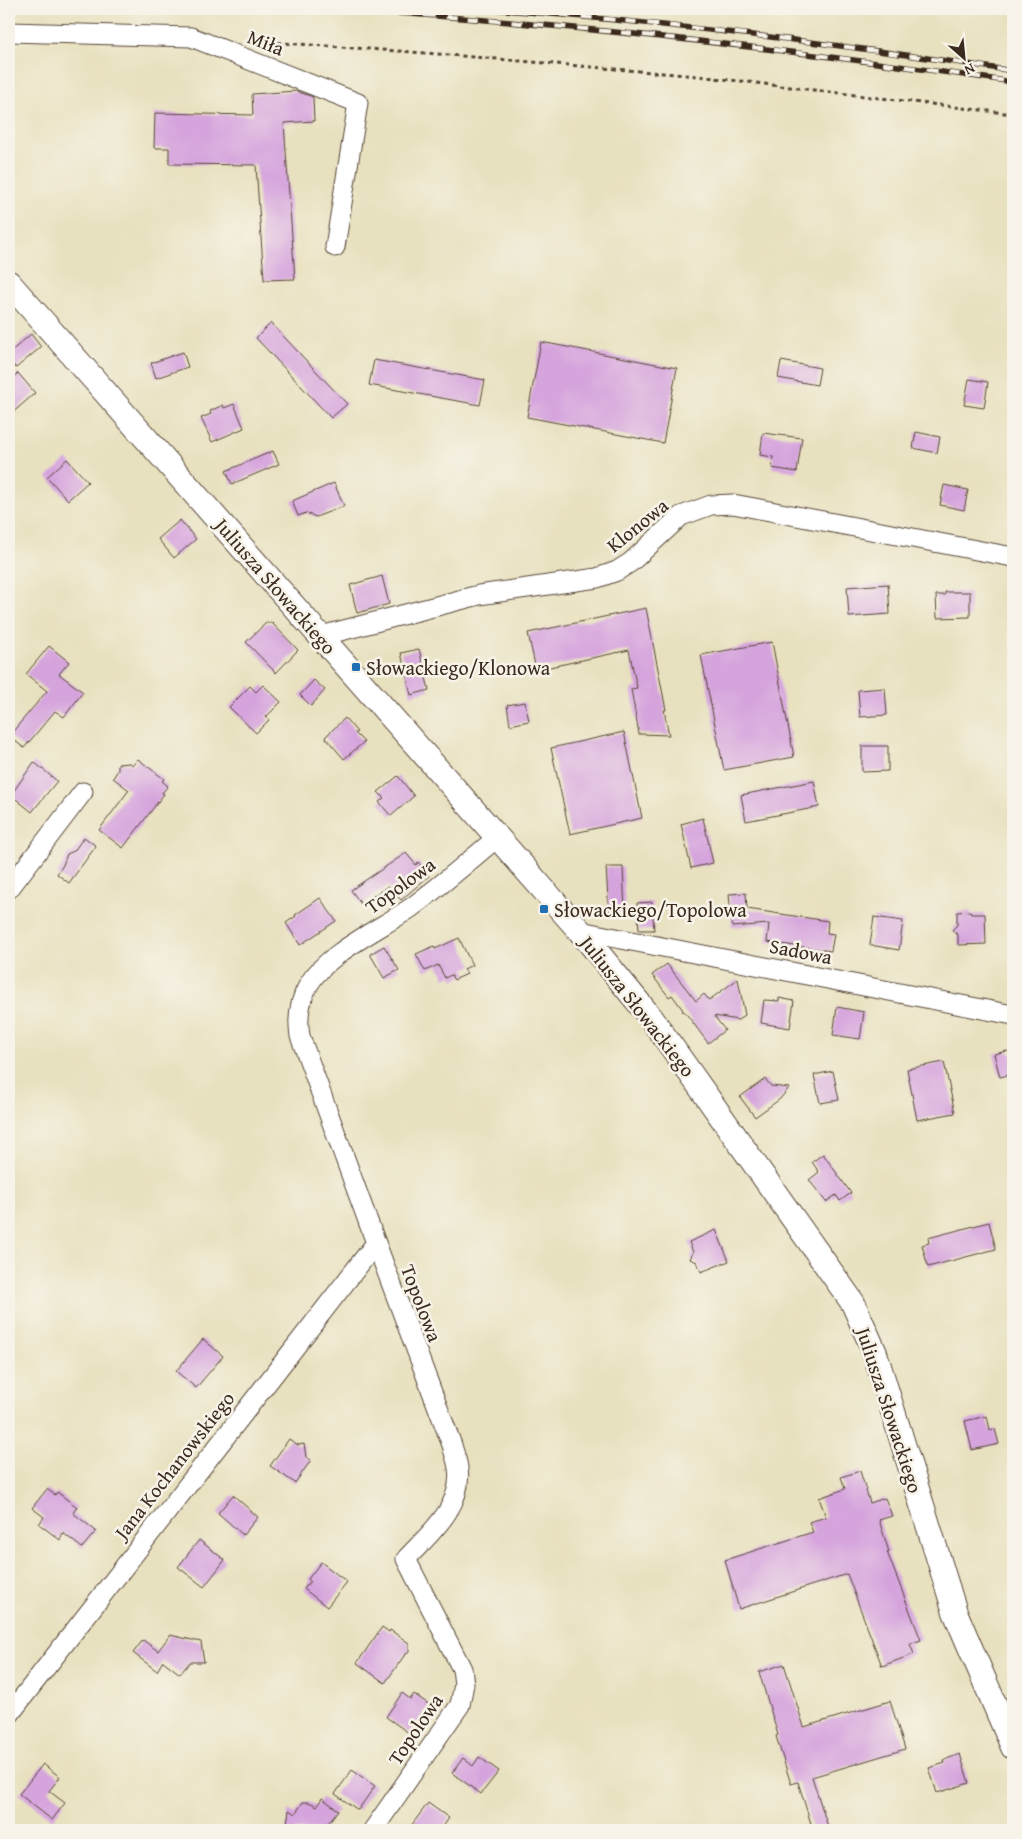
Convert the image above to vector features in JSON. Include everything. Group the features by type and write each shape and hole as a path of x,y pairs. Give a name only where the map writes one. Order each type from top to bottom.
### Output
{"street":[{"name":"Miła","path":"9,32 191,37 358,103 335,247"},
{"name":"Juliusza Słowackiego","path":"9,283 580,931 652,1019 853,1303 878,1361 955,1612 1013,1747"},
{"name":"Klonowa","path":"321,636 479,596 597,578 617,571 631,562 681,516 711,505 733,504 1013,557"},
{"path":"9,889 83,792"},
{"name":"Topolowa","path":"373,1830 460,1705 464,1684 462,1669 406,1559 448,1514 457,1492 458,1470 452,1445 300,1036 298,1020 303,996 309,983 331,960 412,907 498,837"},
{"name":"Sadowa","path":"580,931 1013,1015"},
{"name":"Jana Kochanowskiego","path":"9,1715 376,1243"}],"path":[{"path":"250,41 426,53 698,76 1013,114"}],"building":[{"path":"296,91 313,97 314,121 284,123 295,279 264,280 256,165 169,164 169,148 154,148 155,113 253,115 252,94"},
{"path":"271,323 347,404 331,418 256,338"},
{"path":"31,334 41,347 16,368 9,360 9,353"},
{"path":"541,342 677,368 663,443 527,417"},
{"path":"183,352 188,367 156,378 151,363"},
{"path":"374,360 485,380 480,405 369,385"},
{"path":"781,361 820,368 817,385 778,378"},
{"path":"18,373 35,393 9,416 9,381"},
{"path":"969,379 988,382 984,408 964,405"},
{"path":"234,404 244,428 212,442 201,418 211,414 210,411 223,405 224,408"},
{"path":"916,432 940,437 937,453 913,448"},
{"path":"763,433 802,438 797,472 772,468 773,457 760,455"},
{"path":"273,451 279,464 232,484 226,471"},
{"path":"67,459 88,482 68,500 47,477"},
{"path":"334,483 344,506 316,517 306,513 298,516 292,501"},
{"path":"944,485 968,490 964,510 940,505"},
{"path":"180,520 196,539 174,558 158,539"},
{"path":"382,576 389,604 357,613 350,585"},
{"path":"888,584 890,614 849,617 847,587"},
{"path":"945,592 970,592 970,617 937,618 936,595 945,595"},
{"path":"646,608 666,710 664,710 669,735 639,734 631,689 637,688 629,650 536,670 528,633"},
{"path":"266,623 272,623 298,650 276,673 246,642"},
{"path":"772,642 794,757 724,770 701,655"},
{"path":"49,646 69,662 59,674 83,692 64,717 55,711 24,748 9,736 47,691 26,674"},
{"path":"419,649 429,690 411,695 401,653"},
{"path":"314,680 325,690 311,706 300,695"},
{"path":"263,685 281,702 266,717 269,720 256,733 229,707 250,686 256,692"},
{"path":"885,688 887,715 860,717 858,690"},
{"path":"525,702 529,721 510,725 507,705"},
{"path":"345,718 364,742 344,759 325,737"},
{"path":"624,732 642,818 570,834 551,748"},
{"path":"862,746 888,746 888,771 862,772"},
{"path":"138,759 164,779 162,781 168,786 123,848 99,830 129,790 113,778 118,770 118,764 130,763 133,765"},
{"path":"34,762 57,781 32,812 11,795"},
{"path":"398,776 414,796 391,816 379,802 384,798 378,792"},
{"path":"814,781 819,807 746,821 741,795"},
{"path":"703,818 713,863 691,868 681,824"},
{"path":"84,837 96,846 69,883 57,874 67,854 74,851"},
{"path":"406,853 416,865 418,862 429,876 401,900 388,886 361,904 351,890"},
{"path":"606,867 623,867 625,914 609,915"},
{"path":"746,893 747,909 828,921 827,933 834,934 831,951 767,942 769,924 732,927 729,894"},
{"path":"320,898 336,921 300,945 286,923"},
{"path":"652,902 654,930 639,930 637,903"},
{"path":"970,911 971,914 985,914 986,944 958,945 958,935 952,930 957,925 957,912"},
{"path":"874,917 903,921 899,950 870,945"},
{"path":"459,938 472,965 464,969 467,974 454,980 451,975 445,978 438,965 425,971 416,954 434,946 435,949"},
{"path":"384,946 399,970 384,978 370,954"},
{"path":"667,964 696,1001 704,994 709,1000 738,979 745,1015 738,1020 714,1016 725,1030 708,1043 685,1012 682,1011 672,995 669,997 652,975"},
{"path":"779,998 794,1001 790,1028 761,1023 764,1000 779,1001"},
{"path":"837,1007 864,1012 860,1039 833,1035"},
{"path":"1007,1051 1013,1055 1013,1074 1000,1077 994,1054"},
{"path":"944,1062 955,1113 917,1120 907,1069"},
{"path":"833,1071 839,1100 820,1103 814,1075"},
{"path":"765,1079 771,1086 789,1088 780,1099 755,1117 740,1097"},
{"path":"823,1154 851,1193 840,1201 836,1195 826,1202 809,1180 819,1172 812,1162"},
{"path":"989,1222 996,1249 928,1267 922,1245 929,1243 928,1238"},
{"path":"716,1230 729,1261 701,1272 697,1262 690,1259 693,1252 689,1242"},
{"path":"203,1339 223,1356 196,1388 176,1371"},
{"path":"987,1416 990,1430 995,1429 999,1444 972,1450 965,1421"},
{"path":"289,1439 298,1445 304,1444 306,1457 311,1460 295,1483 270,1466"},
{"path":"860,1471 870,1503 885,1498 892,1516 879,1520 889,1552 887,1552 921,1640 910,1644 914,1654 882,1666 847,1574 739,1609 725,1560 813,1532 809,1522 826,1517 819,1498 845,1489 841,1477"},
{"path":"47,1489 55,1495 57,1492 77,1507 73,1513 96,1531 82,1548 63,1533 60,1540 39,1524 44,1517 32,1508"},
{"path":"233,1495 258,1517 243,1535 218,1513"},
{"path":"199,1540 225,1560 204,1587 178,1567"},
{"path":"321,1562 347,1582 327,1607 304,1589 310,1581 308,1579"},
{"path":"382,1627 409,1643 409,1651 385,1683 357,1663"},
{"path":"170,1635 201,1642 204,1662 190,1662 180,1674 163,1661 157,1671 133,1653 143,1640 158,1651"},
{"path":"784,1664 804,1727 890,1701 905,1749 812,1777 829,1830 813,1830 798,1782 791,1784 776,1736 778,1735 759,1672"},
{"path":"402,1693 410,1699 414,1694 430,1705 409,1733 386,1717"},
{"path":"960,1754 969,1783 937,1793 929,1768 945,1763 944,1760"},
{"path":"479,1757 499,1771 481,1794 452,1773 463,1758 473,1766"},
{"path":"43,1764 60,1777 49,1791 65,1803 52,1820 19,1794"},
{"path":"352,1770 375,1786 358,1810 335,1794"},
{"path":"322,1798 338,1810 323,1830 286,1830 289,1810 295,1814 303,1802 309,1802 317,1806"},
{"path":"428,1803 449,1818 441,1830 408,1830"}],"railway":[{"path":"336,9 506,22 675,38 1013,82"},
{"path":"494,9 754,35 1013,71"}],"place":[{"name":"Słowackiego/Klonowa","path":"356,667"},
{"name":"Słowackiego/Topolowa","path":"544,909"}]}
